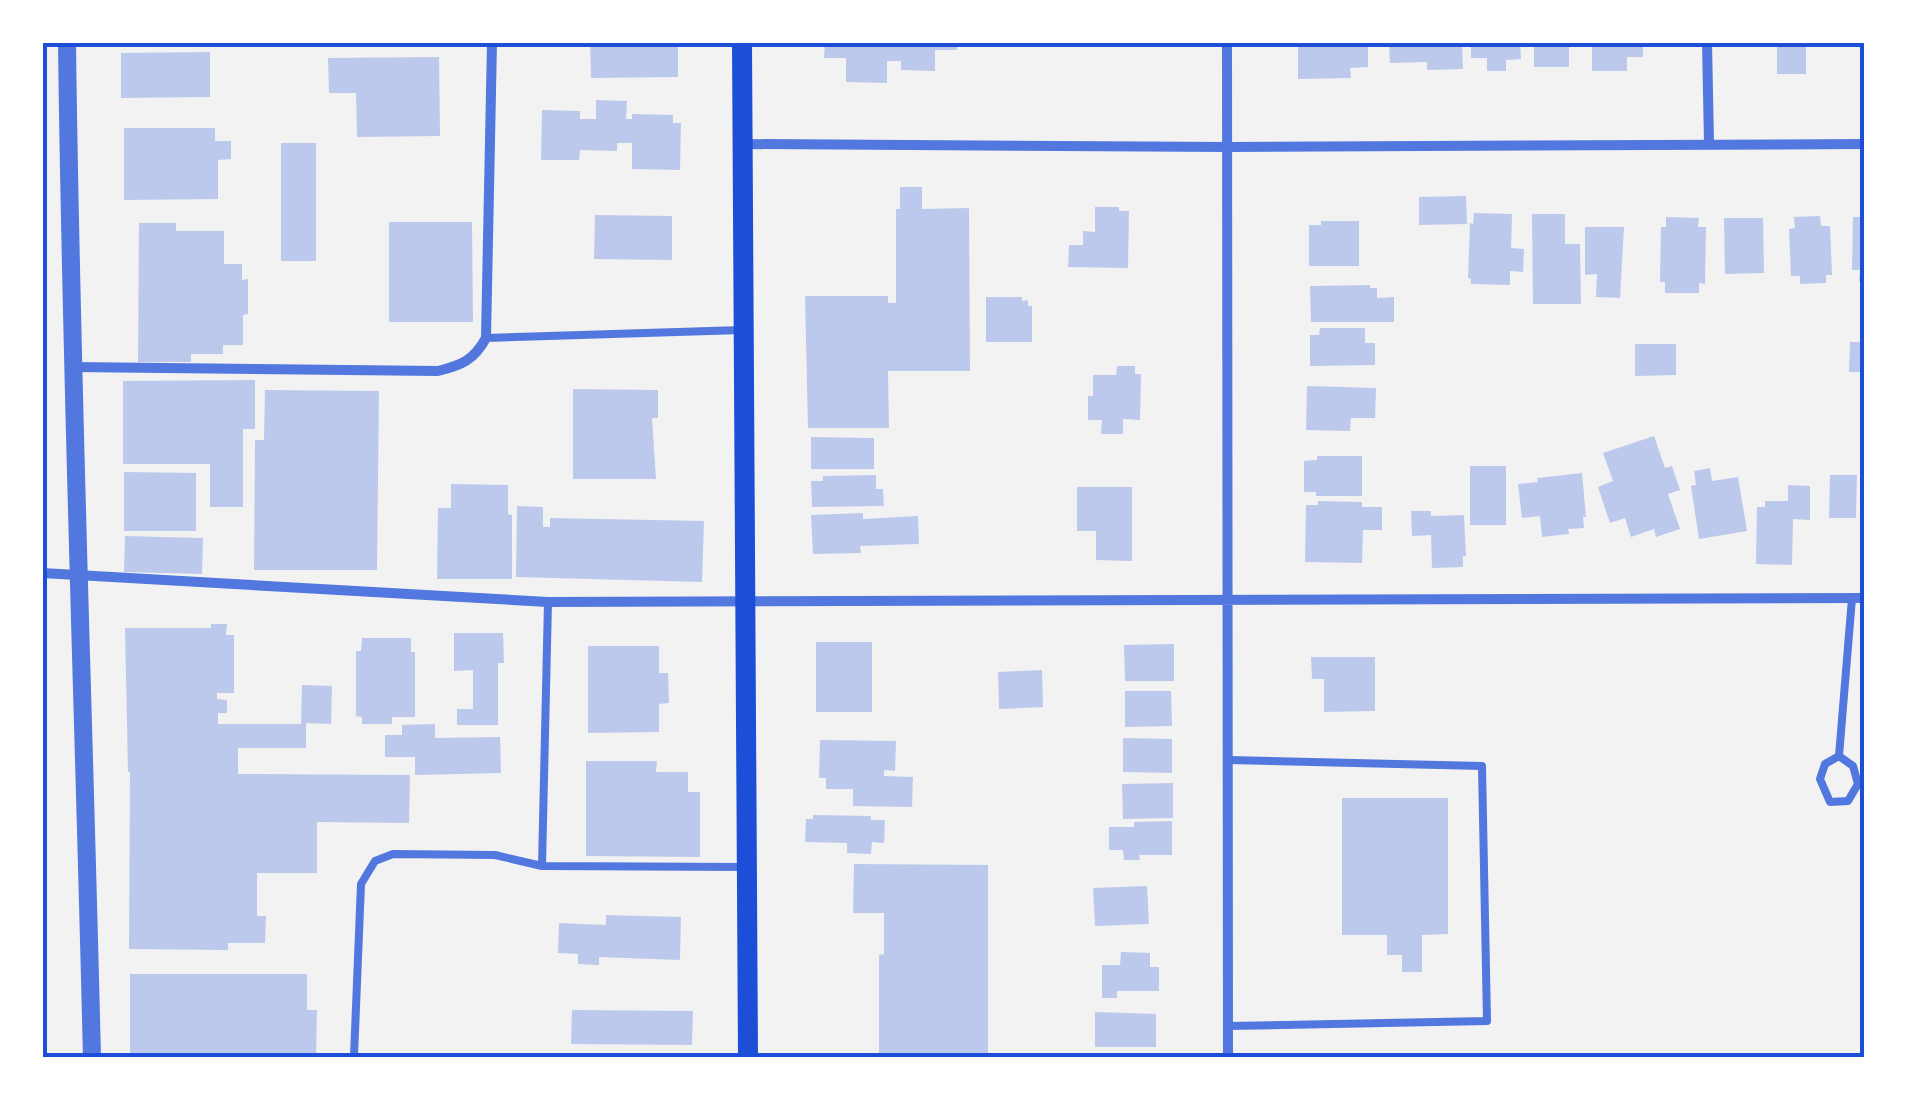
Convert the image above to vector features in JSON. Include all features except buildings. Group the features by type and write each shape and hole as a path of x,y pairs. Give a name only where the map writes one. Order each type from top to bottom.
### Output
{"main road":[{"path":"742,42 748,1058"}],"street":[{"path":"67,42 71,367 81,575 92,1058"},
{"path":"71,367 438,371 477,355 486,338 492,42"},
{"path":"1227,42 1228,1058"},
{"path":"1708,42 1709,143"},
{"path":"742,144 1864,144"},
{"path":"42,574 548,602 1864,598"}],"lane":[{"path":"486,338 746,330"},
{"path":"1840,756 1852,598"},
{"path":"542,866 548,602"},
{"path":"1840,756 1853,766 1858,784 1848,802 1830,802 1820,779 1825,764 1840,756"},
{"path":"1228,1026 1487,1021 1482,766 1230,760"},
{"path":"402,1058 353,1057 361,884 375,861 393,854 448,853 496,855 542,866 746,868"}]}
